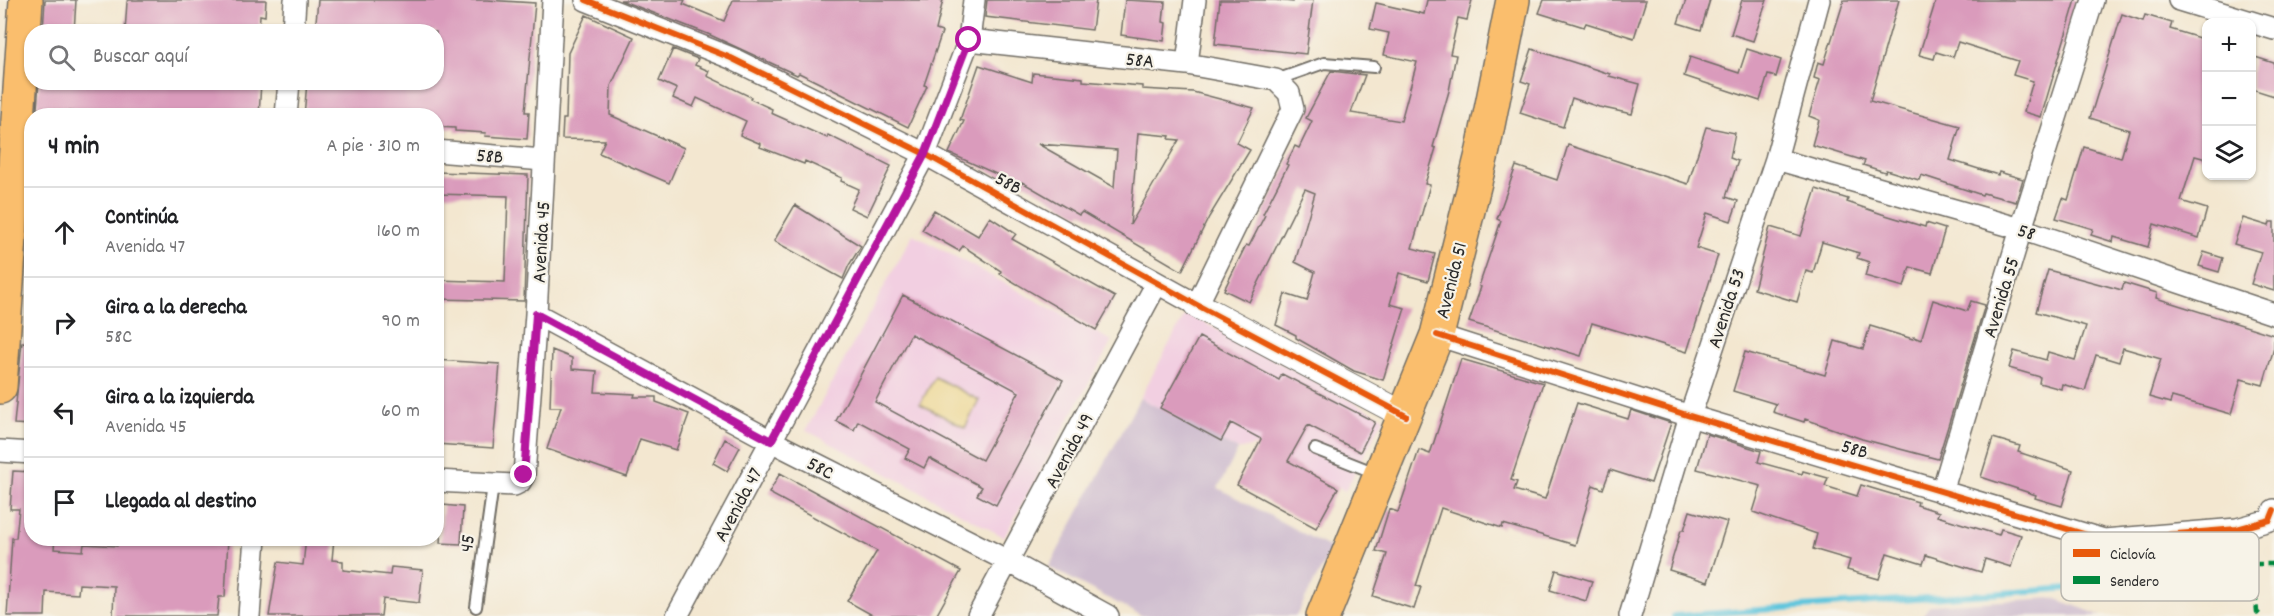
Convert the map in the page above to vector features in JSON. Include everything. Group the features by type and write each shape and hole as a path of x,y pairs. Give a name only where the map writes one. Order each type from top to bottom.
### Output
{"main road":[{"path":"0,42 3,0"},
{"path":"0,387 16,120 26,0"},
{"name":"Avenida 51","path":"1323,616 1437,335 1483,150 1513,0"}],"street":[{"path":"293,24 295,0"},
{"name":"Avenida 45","path":"492,485 514,485 520,482 524,475 536,314 553,0"},
{"name":"58B","path":"586,0 731,58 925,154 1197,305 1406,416"},
{"name":"Avenida 47","path":"677,616 925,154 969,40 974,0"},
{"path":"1187,64 1195,0"},
{"name":"Avenida 53","path":"1632,610 1690,416 1776,159 1819,0"},
{"name":"Avenida 55","path":"1942,492 2020,229 2094,0"},
{"path":"2179,0 2274,29"},
{"name":"58A","path":"969,40 1187,64 1276,80"},
{"path":"1197,305 1293,109 1289,93 1276,80"},
{"path":"287,108 288,90"},
{"name":"58B","path":"444,152 543,160"},
{"name":"58","path":"1776,159 2020,229 2274,315"},
{"name":"Avenida 49","path":"978,616 1157,283"},
{"name":"58C","path":"536,314 771,441 1008,561 1107,616"},
{"name":"58B","path":"1437,335 1690,416 2077,532"},
{"path":"0,451 24,452"},
{"path":"444,482 492,485"},
{"name":"58B","path":"2201,532 2237,529 2272,515"},
{"path":"249,616 254,546"}],"lane":[{"path":"1276,80 1324,63 1374,67"},
{"path":"1315,448 1381,475"},
{"name":"45","path":"476,607 492,485"}],"shaded area":[{"path":"913,234 1112,341 1004,537 806,430"},
{"path":"1186,313 1384,418 1345,491 1258,445 1238,450 1140,398"},
{"path":"1140,398 1238,450 1218,488 1332,549 1296,616 1142,616 1049,567"},
{"path":"2054,598 2102,616 1922,616 1930,605"}],"sand":[{"path":"935,377 979,400 965,428 920,404"}],"building":[{"path":"45,0 76,0 74,24 44,24"},
{"path":"129,0 266,0 265,16 260,15 259,24 126,24"},
{"path":"318,0 487,0 535,3 525,112 529,112 527,139 485,136 486,133 455,131 455,128 444,127 444,108 305,108 306,90 444,90 444,24 316,24"},
{"path":"620,0 685,0 683,4 724,21 733,0 943,0 936,30 942,32 924,85 927,86 908,127 799,73 797,75 708,34"},
{"path":"987,0 1096,0 1092,30 985,17"},
{"path":"1125,0 1165,2 1164,41 1121,35"},
{"path":"1220,0 1293,2 1293,0 1313,0 1306,54 1215,44"},
{"path":"1427,0 1472,0 1467,20 1458,18 1450,54 1456,55 1449,91 1425,184 1430,185 1412,248 1435,254 1428,281 1399,273 1390,304 1405,308 1383,380 1354,371 1276,325 1285,294 1307,301 1315,272 1295,262 1315,193 1305,189 1249,302 1224,290 1246,245 1249,246 1265,215 1263,214 1295,146 1299,148 1312,121 1306,118 1331,71 1365,75 1351,113 1401,121 1417,62 1384,55 1389,33 1370,29 1376,3 1424,14"},
{"path":"1544,0 1646,0 1634,38 1586,23 1584,27 1539,13"},
{"path":"1686,0 1710,0 1701,30 1678,23"},
{"path":"1742,0 1767,0 1753,41 1731,34"},
{"path":"1844,0 1899,0 1870,101 1960,126 1950,160 1998,175 1999,172 2023,179 2016,202 1983,193 1982,195 1921,175 1919,180 1886,170 1885,172 1863,165 1865,161 1812,145 1819,120 1809,116 1820,80 1814,78 1818,62 1824,64"},
{"path":"1936,0 2076,0 2041,117 2024,112 2033,81 2013,75 2018,61 1958,42 1953,57 1936,52 1934,59 1919,55"},
{"path":"2122,14 2143,21 2145,15 2172,23 2170,29 2202,39 2202,158 2195,156 2181,201 2207,209 2199,238 2154,224 2148,247 2114,237 2113,242 2091,235 2093,229 2056,218 2063,198 2068,200 2084,147 2121,158 2129,130 2090,118"},
{"path":"586,15 634,37 611,86 610,115 684,148 669,183 599,153 605,140 562,139 563,119 566,119 568,53"},
{"path":"673,49 698,59 695,65 709,71 707,76 772,109 771,113 827,138 828,135 891,166 867,216 850,208 859,189 841,181 842,178 805,161 804,164 760,147 761,144 740,135 746,121 697,98 693,107 673,98 677,89 659,81"},
{"path":"1532,49 1610,74 1609,76 1640,84 1632,114 1572,98 1563,127 1520,113 1530,84 1521,81"},
{"path":"1747,49 1781,60 1776,77 1768,75 1760,101 1684,76 1690,57 1739,73"},
{"path":"2256,57 2274,63 2274,96 2256,90"},
{"path":"979,65 1032,82 1033,73 1083,78 1083,81 1142,86 1142,89 1193,92 1254,108 1237,143 1250,150 1209,217 1182,271 1082,212 1079,215 1022,182 1019,187 949,153 964,121 960,120","holes":["1138,133 1170,136 1169,139 1179,140 1130,225","1038,144 1117,150 1114,187"]},
{"path":"38,90 261,90 259,108 37,108"},
{"path":"1706,127 1735,133 1730,158 1738,161 1726,197 1738,201 1731,221 1707,213 1696,248 1718,255 1687,352 1592,323 1581,356 1469,322 1501,221 1497,219 1516,166 1557,180 1568,145 1688,184"},
{"path":"444,172 528,175 524,301 444,299 444,280 505,282 508,196 444,194"},
{"path":"1816,189 1848,199 1847,202 1882,214 1925,227 1926,223 1945,229 1932,273 1910,267 1904,287 1865,276 1869,262 1857,258 1859,253 1822,242 1813,273 1806,271 1797,302 1754,289 1770,227 1801,236"},
{"path":"795,205 861,246 843,279 774,241"},
{"path":"934,210 978,236 990,217 1016,234 1012,239 1115,297 1096,330 1000,274 1001,271 963,246 959,251 922,230"},
{"path":"2243,218 2269,226 2270,222 2274,222 2274,291 2251,284 2261,252 2234,244"},
{"path":"2204,252 2223,258 2219,272 2199,266"},
{"path":"2048,270 2122,290 2124,283 2157,293 2156,298 2274,335 2274,348 2263,385 2241,379 2231,414 2172,397 2170,403 2149,397 2161,359 2123,348 2119,362 2096,355 2085,391 2062,384 2061,389 2039,383 2040,377 2009,368 2014,351 2046,360 2048,352 2075,360 2086,326 2036,312"},
{"path":"903,295 1063,380 996,505 977,495 982,487 929,458 924,468 905,458 910,449 858,421 854,430 836,421","holes":["911,334 1019,392 982,460 875,402"]},
{"path":"1933,300 1967,311 1971,301 1985,305 1938,459 1862,439 1805,419 1804,422 1773,412 1776,404 1733,391 1745,352 1825,375 1835,341 1863,349 1870,326 1921,340"},
{"path":"1199,337 1279,380 1282,374 1375,422 1360,452 1308,425 1288,461 1338,488 1316,528 1237,485 1261,439 1231,423 1221,441 1160,408"},
{"path":"22,342 24,342 24,425 14,424"},
{"path":"552,350 572,358 572,369 597,371 595,392 656,397 656,402 689,414 676,450 640,439 627,477 547,449 561,407 550,407"},
{"path":"1461,359 1543,383 1511,480 1517,482 1514,490 1545,499 1577,403 1628,419 1631,410 1671,423 1651,483 1610,470 1603,489 1593,485 1575,545 1503,524 1502,528 1441,508 1416,586 1421,587 1414,609 1373,596 1387,554 1376,551 1389,509 1398,512 1419,450 1430,454"},
{"path":"444,360 500,364 493,448 444,445"},
{"path":"1707,434 1761,451 1758,462 1802,474 1803,471 1828,478 1825,486 1857,496 1861,485 1918,502 1917,505 1939,512 1937,516 1999,535 2001,529 2021,535 2011,567 1985,559 1981,572 1926,555 1923,564 1887,553 1879,579 1847,570 1850,560 1813,549 1817,534 1753,512 1761,486 1697,469"},
{"path":"1993,438 2020,446 2018,452 2073,470 2062,506 1981,477"},
{"path":"725,439 740,447 727,471 713,463"},
{"path":"13,471 24,472 24,546 54,546 54,549 83,551 84,546 228,546 225,597 219,597 217,616 113,616 114,586 79,584 78,594 46,592 45,616 7,616 12,538 16,538 19,509 10,509"},
{"path":"780,473 961,571 936,616 874,616 847,601 877,551 769,493"},
{"path":"444,505 463,507 461,544 444,543"},
{"path":"1690,511 1727,522 1708,582 1669,570 1681,530 1684,530"},
{"path":"305,546 333,546 332,560 343,561 343,570 390,575 391,567 423,570 419,603 383,599 381,616 269,616 278,562 303,565"},
{"path":"1556,570 1592,581 1586,601 1550,590"}],"waterway":[{"path":"1674,616 2061,589"}],"marked path":[{"path":"2259,564 2274,564"},
{"path":"2256,601 2257,612 2261,616"}],"cycle path":[{"path":"586,0 731,58 925,154 1197,305 1406,416"},
{"path":"1437,335 1690,416 2077,532"},
{"path":"2201,532 2237,529 2270,520 2274,510"}],"route":[{"path":"524,475 536,314 771,441 925,154 969,40"}]}
